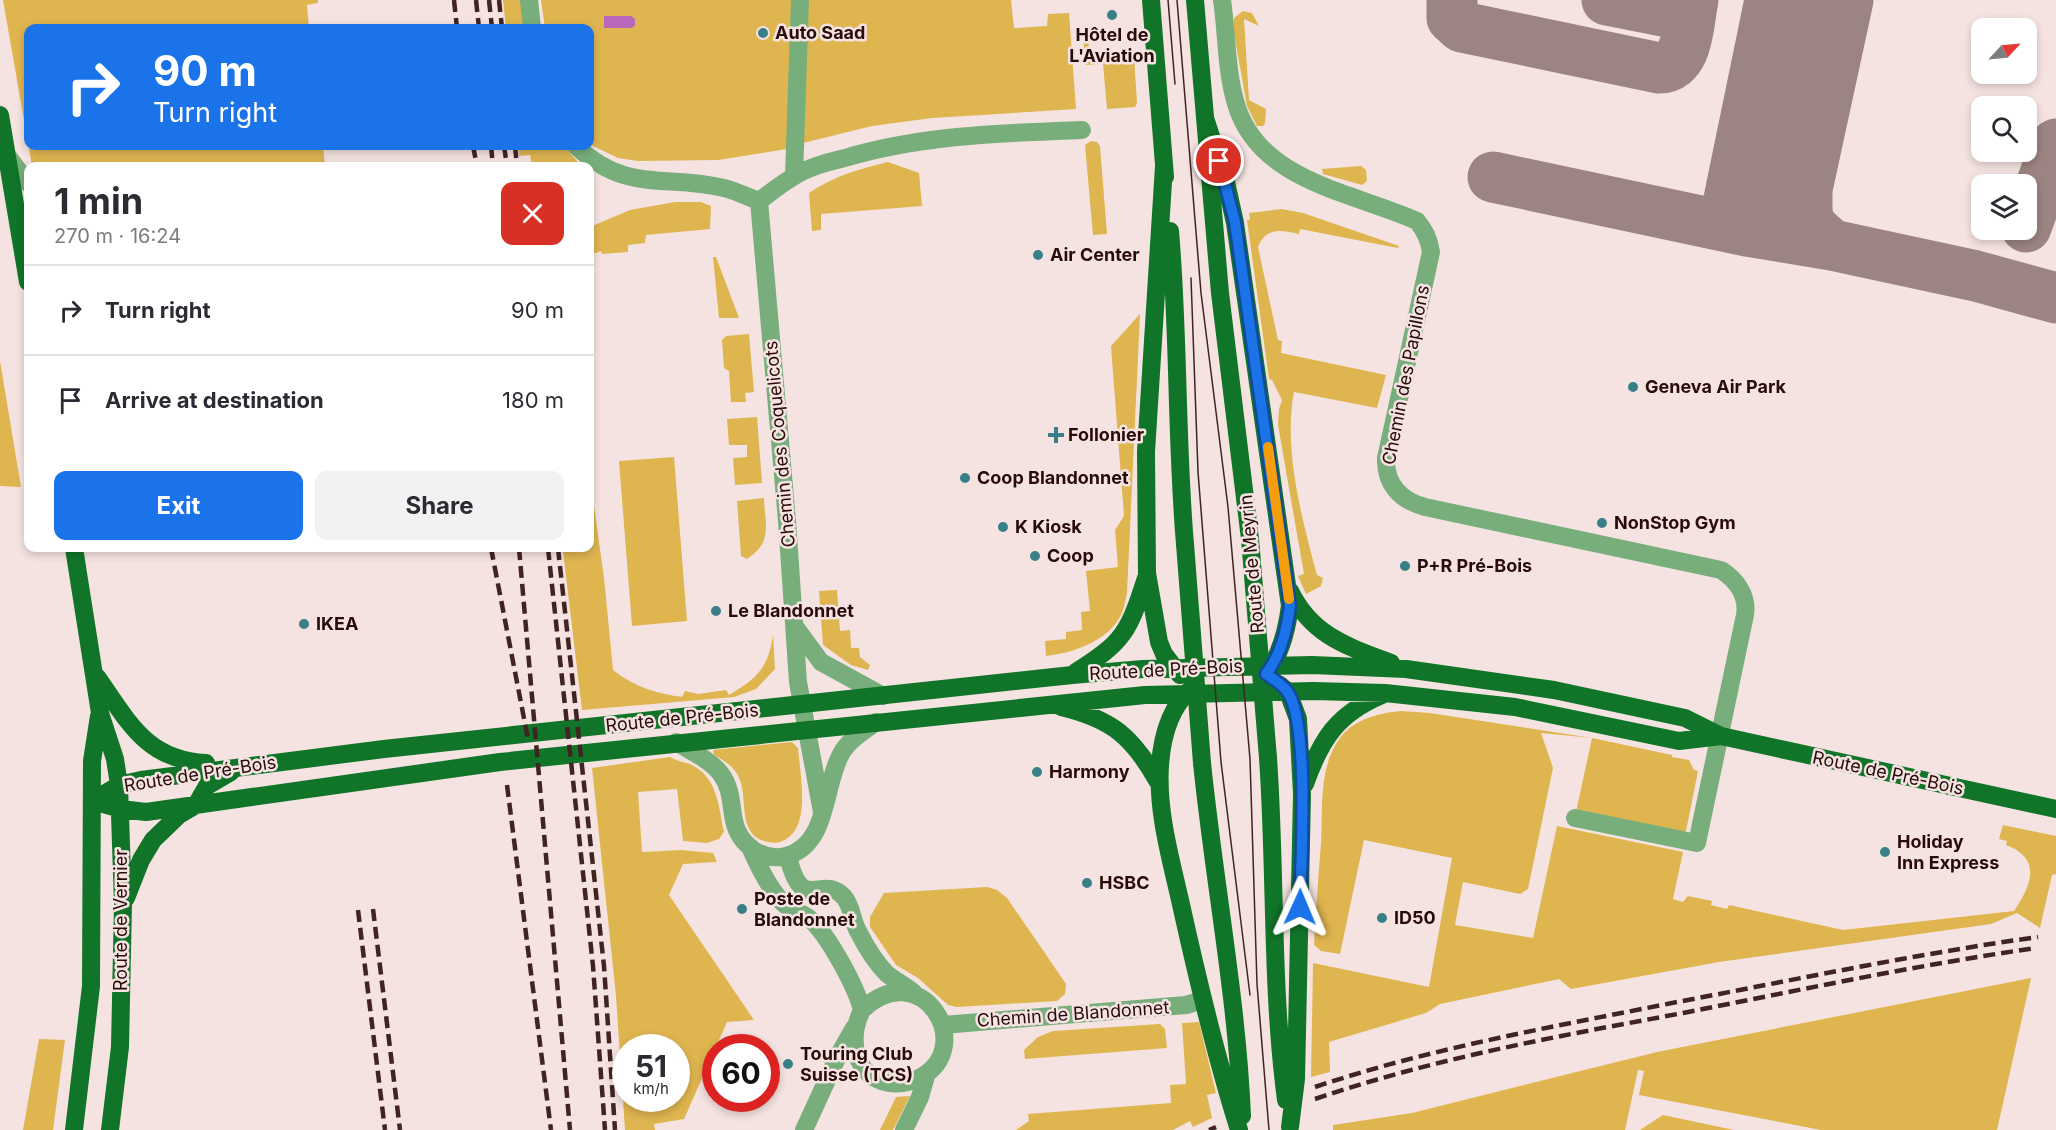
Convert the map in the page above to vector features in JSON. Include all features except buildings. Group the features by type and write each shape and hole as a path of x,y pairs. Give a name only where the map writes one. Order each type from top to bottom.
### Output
{"main road":[{"path":"1151,0 1174,273 1179,448 1202,763 1210,842 1228,965 1241,1130"},
{"name":"Route de Meyrin","path":"1195,0 1225,336 1250,539 1273,824 1274,954 1279,1028 1290,1128"},
{"path":"0,115 24,239"},
{"path":"1205,118 1226,182 1235,222 1290,606 1288,621 1269,670 1244,689 1225,693"},
{"path":"1164,166 1146,452 1148,573 1159,642 1173,668 1190,689"},
{"name":"Route de Vernier","path":"76,552 100,713 115,759 121,809 123,904 120,1047 110,1130"},
{"path":"1072,675 1101,657 1130,626 1148,573"},
{"path":"1288,587 1302,612 1318,629 1339,642 1406,669"},
{"name":"Route de Pré-Bois","path":"93,801 119,785 250,765 1072,675 1173,668 1235,667 1269,670 1340,665 1406,669 1554,690 1684,718 1721,736 2056,809"},
{"path":"1235,667 1208,675 1190,689 1166,728 1160,766 1160,785 1167,845 1203,1000 1241,1130"},
{"path":"1269,670 1288,692 1298,719 1302,794 1296,1079 1290,1128"},
{"path":"95,675 134,727 162,754 186,762 250,765"},
{"name":"Route de Pré-Bois","path":"93,801 121,809 146,812 500,762 1190,689 1225,693 1385,693 1515,707 1679,741 1721,736"},
{"path":"1302,794 1314,758 1329,733 1353,710 1385,693"},
{"path":"1048,704 1079,711 1105,721 1119,730 1137,748 1160,785"},
{"name":"Route de Vernier","path":"74,1130 90,986 93,761 100,713"},
{"path":"123,904 141,860 153,840 179,815 196,805 207,786 218,778 250,765"}],"street":[{"path":"529,0 532,24"},
{"path":"794,176 800,0"},
{"name":"Chemin des Papillons","path":"1222,0 1236,104 1246,128 1258,145 1271,158 1305,177 1417,221 1425,230 1430,242 1431,252 1386,458 1388,477 1393,487 1406,500 1425,507 1714,568 1727,574 1743,593 1746,609 1697,843 1575,818"},
{"path":"580,150 590,159 624,176 725,188 759,201 794,176 826,163 892,146 989,134 1082,130"},
{"path":"6,154 24,178"},
{"name":"Chemin des Coquelicots","path":"759,201 798,682 808,729"},
{"path":"795,626 821,662 883,696"},
{"path":"676,742 720,772 727,785 732,822 739,836 763,856 778,858 788,856 807,844 815,833 834,770 843,750 876,722"},
{"path":"808,729 822,812"},
{"path":"750,847 762,873 784,905 805,915 816,926 853,982 859,1018 853,1039 857,1057 872,1076 886,1082 902,1083 927,1073 937,1062 943,1049 943,1024 936,1010 885,972 857,930 842,895 833,890 807,890 800,885 794,877 788,856"},
{"path":"804,1130 838,1056 859,1018 874,999 888,993 916,994"},
{"name":"Chemin de Blandonnet","path":"943,1024 1186,1005 1203,1000"},
{"path":"904,1130 920,1097 927,1073"}],"shaded area":[{"path":"3,0 318,0 318,3 307,5 309,24 24,24 24,120"},
{"path":"503,0 523,0 526,24 506,24"},
{"path":"541,0 792,0 787,149 718,160 638,161 618,158 594,146 594,24 544,24"},
{"path":"804,0 1011,0 1014,28 1047,26 1048,14 1069,13 1076,109 932,118 872,126 799,144"},
{"path":"1243,11 1252,13 1259,26 1244,19 1249,100 1266,109 1263,126 1257,126 1247,106 1233,28 1234,18"},
{"path":"604,16 631,16 635,19 635,25 632,28 604,28"},
{"path":"1087,28 1090,59 1134,56 1137,103 1135,107 1107,109 1103,64 1085,65 1083,29"},
{"path":"1091,141 1097,142 1100,146 1107,234 1093,235 1085,145"},
{"path":"30,150 323,150 325,162 31,162"},
{"path":"518,150 567,150 577,162 531,162 530,155 519,156"},
{"path":"888,162 919,173 922,206 821,214 821,230 812,231 809,193 847,174"},
{"path":"1361,166 1366,170 1367,181 1362,185 1323,174 1322,169"},
{"path":"675,202 701,202 711,206 710,229 646,235 645,243 628,245 628,252 602,254 601,251 594,254 594,225 630,210"},
{"path":"1282,209 1303,213 1399,246 1398,248 1300,229 1299,234 1280,231 1270,233 1265,236 1258,247 1278,340 1282,341 1281,353 1386,375 1377,408 1294,392 1291,414 1292,461 1317,575 1323,578 1321,586 1306,594 1298,576 1304,574 1278,425 1282,400 1272,380 1269,379 1247,220 1250,220 1249,213"},
{"path":"713,257 716,257 739,318 719,318"},
{"path":"1140,314 1127,593 1123,608 1114,626 1097,640 1077,649 1046,656 1045,641 1066,639 1066,632 1082,630 1081,612 1090,611 1086,571 1118,567 1115,530 1124,516 1111,346"},
{"path":"749,334 754,392 745,393 746,402 731,402 729,371 724,368 722,340 726,336"},
{"path":"0,361 21,487 0,486"},
{"path":"757,417 762,483 735,485 733,458 747,457 747,445 729,445 727,419"},
{"path":"674,457 687,621 632,626 619,461"},
{"path":"764,498 766,533 761,546 747,559 741,556 737,501"},
{"path":"594,506 613,670 621,676 637,685 682,697 685,691 698,694 726,690 729,695 760,671 765,664 773,634 775,669 756,689 734,697 582,710 563,552 594,552"},
{"path":"837,590 840,631 850,630 851,648 859,648 860,657 870,665 868,670 851,665 823,645 819,591"},
{"path":"1401,711 1430,713 1592,738 1541,733 1553,768 1528,889 1520,894 1463,882 1455,925 1533,938 1557,826 1683,852 1673,899 1683,902 1688,896 1712,901 1711,905 1727,909 1729,905 1843,930 2014,911 2029,883 2029,865 2018,851 2006,845 2007,841 1999,839 2003,825 2056,836 2056,874 2052,875 2040,928 2017,913 1991,924 1719,962 1571,989 1559,979 1440,1004 1426,1013 1329,1042 1330,1072 1311,1077 1313,963 1429,987 1452,858 1364,840 1340,954 1321,951 1314,945 1323,789 1328,762 1340,738 1352,726 1376,715"},
{"path":"1592,738 1689,760 1694,770 1698,771 1686,831 1680,834 1576,812"},
{"path":"792,742 798,748 802,796 800,820 787,839 777,843 768,842 758,839 752,833 745,817 738,775 729,765 714,755 713,750"},
{"path":"670,757 694,766 704,774 713,788 719,805 724,832 719,839 707,843 683,841 677,789 638,792 642,852 681,850 713,853 717,862 683,864 669,895 754,1020 727,1022 722,1034 702,1034 702,1078 690,1105 690,1034 619,1034 592,768"},
{"path":"987,887 997,890 1007,898 1066,984 1065,994 1057,1001 957,1007 948,1005 918,978 896,965 870,927 870,917 884,893"},
{"path":"2031,978 1997,1130 1821,1130 1639,1095 1644,1071 1638,1070 1625,1130 1333,1130 1333,1125 1412,1113 1657,1052"},
{"path":"1199,1022 1216,1093 1207,1095 1212,1118 1193,1127 1190,1121 1173,1130 1016,1130 1029,1121 1028,1114 1171,1103 1170,1085 1186,1084 1182,1023"},
{"path":"1160,1024 1165,1029 1167,1048 1025,1059 1024,1050 1038,1037 1053,1031"},
{"path":"39,1039 65,1040 53,1130 23,1130"},
{"path":"910,1096 893,1130 880,1130 896,1097"},
{"path":"624,1112 687,1112 684,1119 654,1124 655,1130 625,1130"},
{"path":"1663,1115 1734,1130 1640,1130"}],"taxiway":[{"path":"1452,0 1452,18 1462,27 1659,68 1669,66 1682,53 1693,0"},
{"path":"1607,0 1673,13 1685,10 1692,0"},
{"path":"1770,0 1728,204 1735,219 1747,231 1832,245 1976,276 2056,298"},
{"path":"1798,239 1776,218 1769,197 1769,188 1808,0"},
{"path":"1832,245 1809,221 1807,189 1848,0"},
{"path":"2037,197 2056,144"},
{"path":"1493,177 1747,231"}],"tram line":[{"path":"1168,0 1175,84"},
{"path":"1177,0 1201,293 1228,507 1250,759 1257,984 1269,1130"},
{"path":"1191,278 1198,472 1221,762 1250,995"}],"railway":[{"path":"454,0 457,24"},
{"path":"476,0 479,24"},
{"path":"489,0 492,24"},
{"path":"499,0 502,24"},
{"path":"474,150 476,162"},
{"path":"491,150 493,162"},
{"path":"505,150 506,162"},
{"path":"515,150 517,162"},
{"path":"492,552 528,739"},
{"path":"519,552 570,1130"},
{"path":"548,552 593,966 605,1130"},
{"path":"558,552 604,966 615,1130"},
{"path":"507,785 551,1130"},
{"path":"373,909 400,1130"},
{"path":"358,910 385,1130"},
{"path":"1315,1087 1403,1061 1537,1030 1946,951 2038,937"},
{"path":"1315,1099 1360,1084 1451,1060 1544,1040 1903,970 2036,948"},
{"path":"1209,1130 1216,1127"}],"slow traffic":[{"path":"1268,447 1289,599"}],"place":[{"name":"Hôtel de L'Aviation","path":"1112,15"},
{"name":"Auto Saad","path":"763,33"},
{"name":"Air Center","path":"1038,255"},
{"name":"Geneva Air Park","path":"1633,387"},
{"name":"Follonier","path":"1056,435"},
{"name":"Coop Blandonnet","path":"965,478"},
{"name":"NonStop Gym","path":"1602,523"},
{"name":"K Kiosk","path":"1003,527"},
{"name":"Coop","path":"1035,556"},
{"name":"P+R Pré-Bois","path":"1405,566"},
{"name":"Le Blandonnet","path":"716,611"},
{"name":"IKEA","path":"304,624"},
{"name":"Harmony","path":"1037,772"},
{"name":"Holiday Inn Express","path":"1885,852"},
{"name":"HSBC","path":"1087,883"},
{"name":"Poste de Blandonnet","path":"742,909"},
{"name":"ID50","path":"1382,918"},
{"name":"Touring Club Suisse (TCS)","path":"788,1064"}],"route":[{"path":"1219,161 1235,222 1288,587 1290,606 1285,634 1273,666 1266,674 1288,692 1298,719 1302,794 1300,907"}]}
